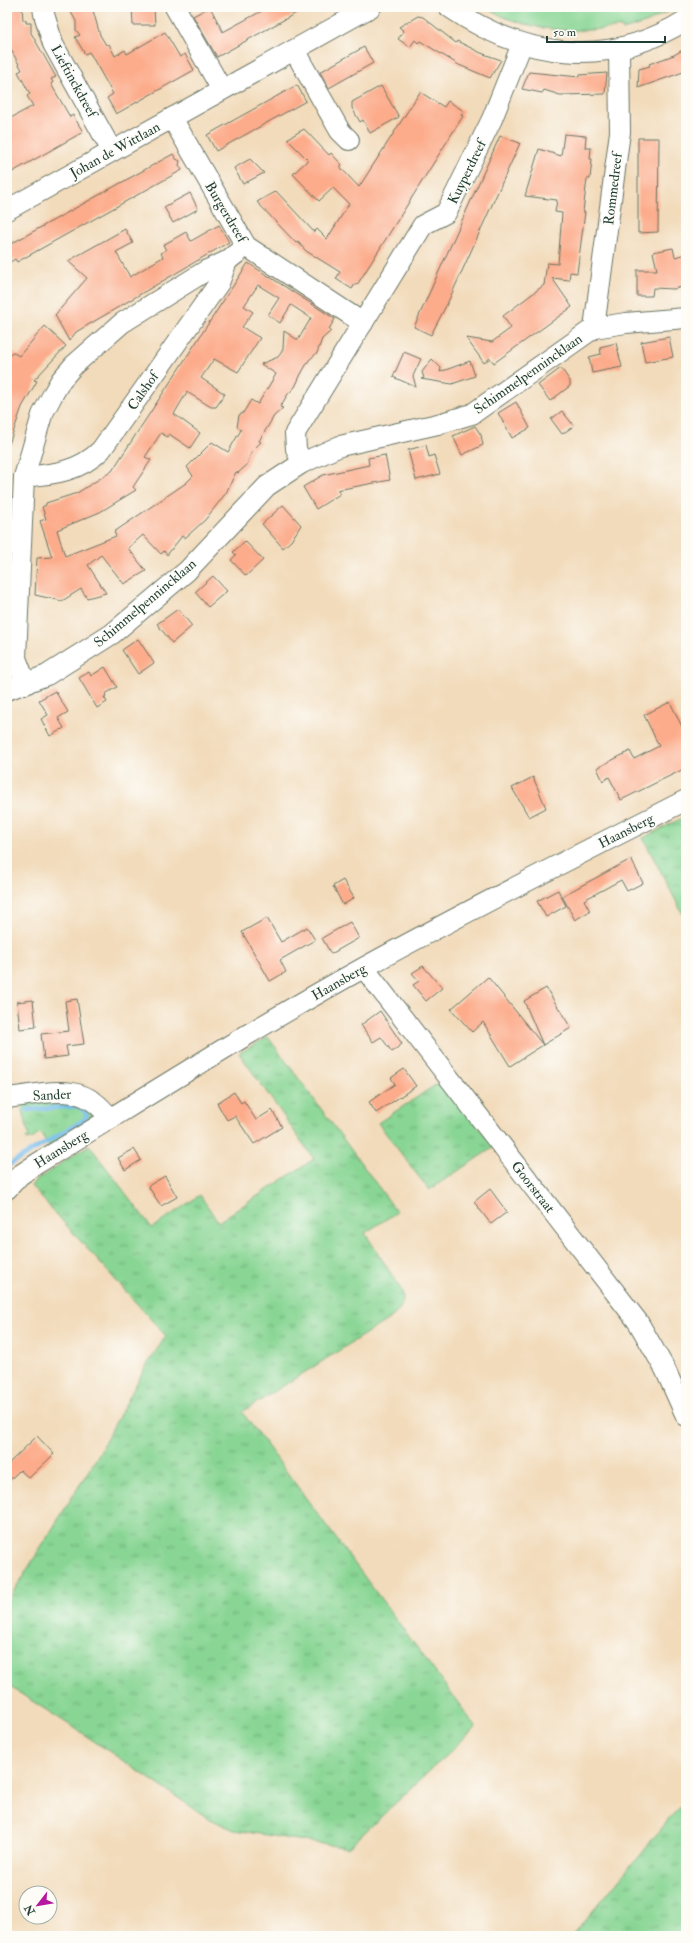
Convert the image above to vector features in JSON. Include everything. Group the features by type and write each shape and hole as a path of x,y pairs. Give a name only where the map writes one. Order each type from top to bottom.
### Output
{"street":[{"name":"Lieftinckdreef","path":"43,7 53,44 112,151"},
{"path":"175,7 222,90"},
{"name":"Johan de Wittlaan","path":"7,210 371,7"},
{"path":"449,7 494,34 522,44 546,49 571,51 619,49 657,35 686,20"},
{"name":"Kuyperdreef","path":"363,323 423,225 446,213 492,119 522,44"},
{"name":"Rommedreef","path":"594,328 620,132 619,49"},
{"path":"294,50 340,131 349,140"},
{"name":"Burgerdreef","path":"172,118 246,246 363,323"},
{"path":"26,684 16,658 24,477 42,415 61,380 74,365 122,323 206,270 227,261 246,246"},
{"name":"Calshof","path":"24,477 66,472 82,465 101,450 219,283 227,261"},
{"name":"Schimmelpennincklaan","path":"7,690 47,675 112,634 187,571 267,486 302,463 340,446 438,424 472,414 594,328 626,323 686,318"},
{"path":"302,463 296,449 295,433 363,323"},
{"name":"Haansberg","path":"7,1189 20,1175 29,1169 110,1119 364,968 686,800"},
{"name":"Goorstraat","path":"364,968 638,1322 665,1369 686,1416"},
{"name":"Sander","path":"7,1098 57,1092 77,1093 96,1102 110,1119"}],"green space":[{"path":"484,7 677,7 648,22 623,30 622,27 569,30 552,29 518,22 501,16"},
{"path":"686,816 686,920 643,838"},
{"path":"268,1037 397,1212 365,1233 402,1291 403,1302 398,1311 392,1317 242,1412 476,1727 348,1848 234,1830 208,1818 73,1727 7,1685 7,1602 97,1457 146,1366 166,1336 31,1186 35,1181 89,1145 152,1228 200,1195 218,1222 314,1159 239,1053"},
{"path":"443,1080 494,1147 429,1190 378,1123"},
{"path":"74,1098 92,1113 92,1120 50,1148 40,1132 34,1138 27,1140 26,1137 29,1136 21,1102"},
{"path":"686,1799 686,1936 572,1936"}],"building":[{"path":"7,7 22,7 23,20 26,20 26,23 31,23 31,33 56,77 51,79 53,82 51,84 70,117 73,115 83,132 7,175 7,120 33,106 27,96 30,94 18,72 22,70 9,46"},
{"path":"68,7 92,7 100,35 106,45 109,44 115,56 125,50 127,54 165,32 180,57 185,54 194,70 116,114 107,98 113,94 89,52 85,54 75,37 80,35 76,30 76,21"},
{"path":"132,7 154,7 155,25 133,25"},
{"path":"210,7 223,32 269,7 307,7 217,57 193,16"},
{"path":"418,16 423,17 456,43 457,41 481,53 501,60 490,78 459,65 420,41 418,43 415,40 410,47 398,39 404,31 399,27"},
{"path":"364,47 373,63 329,88 320,72"},
{"path":"686,48 686,71 638,88 639,69 650,66 649,64 674,55"},
{"path":"529,72 579,77 579,75 607,73 605,94 560,95 544,90 542,93 522,89"},
{"path":"297,85 306,101 216,151 207,135"},
{"path":"381,86 399,117 370,133 363,120 360,122 352,108 352,102"},
{"path":"420,92 444,107 448,101 464,111 461,115 463,116 357,285 355,284 352,289 336,279 340,272 306,251 298,242 296,243 257,202 276,191 314,232 317,229 327,239 349,204 333,188 319,201 293,174 308,160 287,139 304,129 329,155 331,153 342,165 340,167 359,187"},
{"path":"564,134 586,136 585,148 591,148 590,159 592,159 590,179 587,179 583,212 585,212 577,273 570,272 569,280 552,278 572,307 494,363 490,358 484,363 466,338 492,342 511,328 503,316 544,285 547,263 558,264 562,213 555,212 557,200 525,196 539,149 561,156"},
{"path":"500,136 520,143 448,302 431,335 414,327"},
{"path":"638,138 659,138 658,232 638,233"},
{"path":"173,154 176,159 180,161 179,165 182,170 17,262 15,259 7,264 7,246"},
{"path":"250,159 264,173 243,184 234,168"},
{"path":"190,193 198,209 173,223 164,207"},
{"path":"219,225 229,242 76,332 69,341 55,315 87,278 68,261 125,229 133,243 116,252 130,277 163,257 161,253 166,250 163,245 186,232 191,241"},
{"path":"673,248 675,257 686,254 686,286 674,289 653,288 652,296 637,296 637,270 657,270 653,252"},
{"path":"248,263 335,319 329,329 331,331 322,339 317,353 309,360 295,387 288,394 280,407 283,408 274,416 259,441 261,442 252,451 247,465 238,473 236,472 226,493 205,520 185,538 182,536 167,555 164,551 161,554 143,535 128,548 146,571 124,584 101,555 88,565 106,593 87,598 81,589 62,601 35,595 37,558 52,557 40,521 46,519 42,507 46,505 46,503 77,493 112,471","holes":["258,285 279,298 268,315 280,323 291,305 311,318 298,340 284,331 283,349 281,353 278,357 261,364 276,374 258,404 251,400 243,413 239,415 237,427 241,430 228,452 212,442 187,467 193,476 186,483 114,532 116,536 65,556 57,530 100,512 136,490 133,487 151,460 145,457 161,433 167,437 169,434 190,448 200,433 174,414 187,392 211,407 216,407 225,394 201,378 214,359 238,372 260,338 242,327 253,312 244,306"]},
{"path":"45,326 66,346 34,380 37,381 22,407 9,444 7,443 7,361 12,352 19,356"},
{"path":"669,337 673,357 645,362 641,342"},
{"path":"616,343 622,367 592,373 589,357 601,354 600,347"},
{"path":"404,352 421,359 413,376 416,387 393,377"},
{"path":"432,359 441,368 440,372 470,361 475,376 452,384 421,379 424,378 422,372"},
{"path":"561,368 570,381 570,386 550,401 538,385"},
{"path":"516,402 530,428 512,438 498,413"},
{"path":"562,411 574,426 562,434 551,419"},
{"path":"475,426 481,435 483,445 462,455 453,436"},
{"path":"426,445 429,457 434,455 440,474 416,480 408,450"},
{"path":"385,455 390,480 337,490 340,494 316,509 303,487 323,475 369,465 368,458"},
{"path":"283,505 301,525 291,541 283,548 262,524"},
{"path":"245,541 263,560 246,576 231,560 236,555 233,552"},
{"path":"213,576 227,591 208,607 195,592"},
{"path":"178,609 192,626 172,643 157,624"},
{"path":"138,639 154,663 138,674 122,650"},
{"path":"105,667 117,687 105,694 106,696 104,697 107,702 97,708 79,678 89,672 91,676"},
{"path":"55,691 68,712 58,718 64,728 50,736 41,719 48,715 39,700"},
{"path":"670,702 686,735 686,768 621,800 609,777 603,781 597,768 630,751 634,759 659,746 644,715"},
{"path":"533,777 546,808 529,817 512,788"},
{"path":"631,859 643,883 627,891 621,880 584,900 590,911 575,920 562,896"},
{"path":"343,880 354,898 343,905 333,886"},
{"path":"558,890 566,906 546,917 537,901"},
{"path":"267,918 281,942 307,927 315,940 280,960 286,972 270,981 242,932"},
{"path":"350,922 359,938 331,954 322,938"},
{"path":"423,966 442,988 426,1001 413,985 419,981 412,973"},
{"path":"488,977 543,1045 510,1066 483,1022 472,1032 451,1009"},
{"path":"546,988 571,1028 543,1045 524,1001"},
{"path":"77,999 84,1044 66,1046 68,1056 44,1059 41,1034 69,1031 65,1001"},
{"path":"33,1000 36,1027 20,1029 17,1002"},
{"path":"380,1011 402,1044 392,1052 381,1037 373,1042 361,1025"},
{"path":"404,1069 416,1086 376,1113 369,1102 395,1084 391,1078"},
{"path":"234,1092 241,1103 244,1101 256,1120 272,1110 282,1127 254,1144 235,1116 227,1120 217,1103"},
{"path":"134,1149 141,1160 125,1170 118,1158"},
{"path":"165,1176 177,1197 161,1206 148,1186"},
{"path":"490,1189 507,1212 491,1224 474,1202"},
{"path":"37,1436 54,1454 29,1478 20,1470 7,1483 7,1465"}],"waterway":[{"path":"7,1166 84,1120 86,1117 85,1111 78,1106 27,1110"}]}
